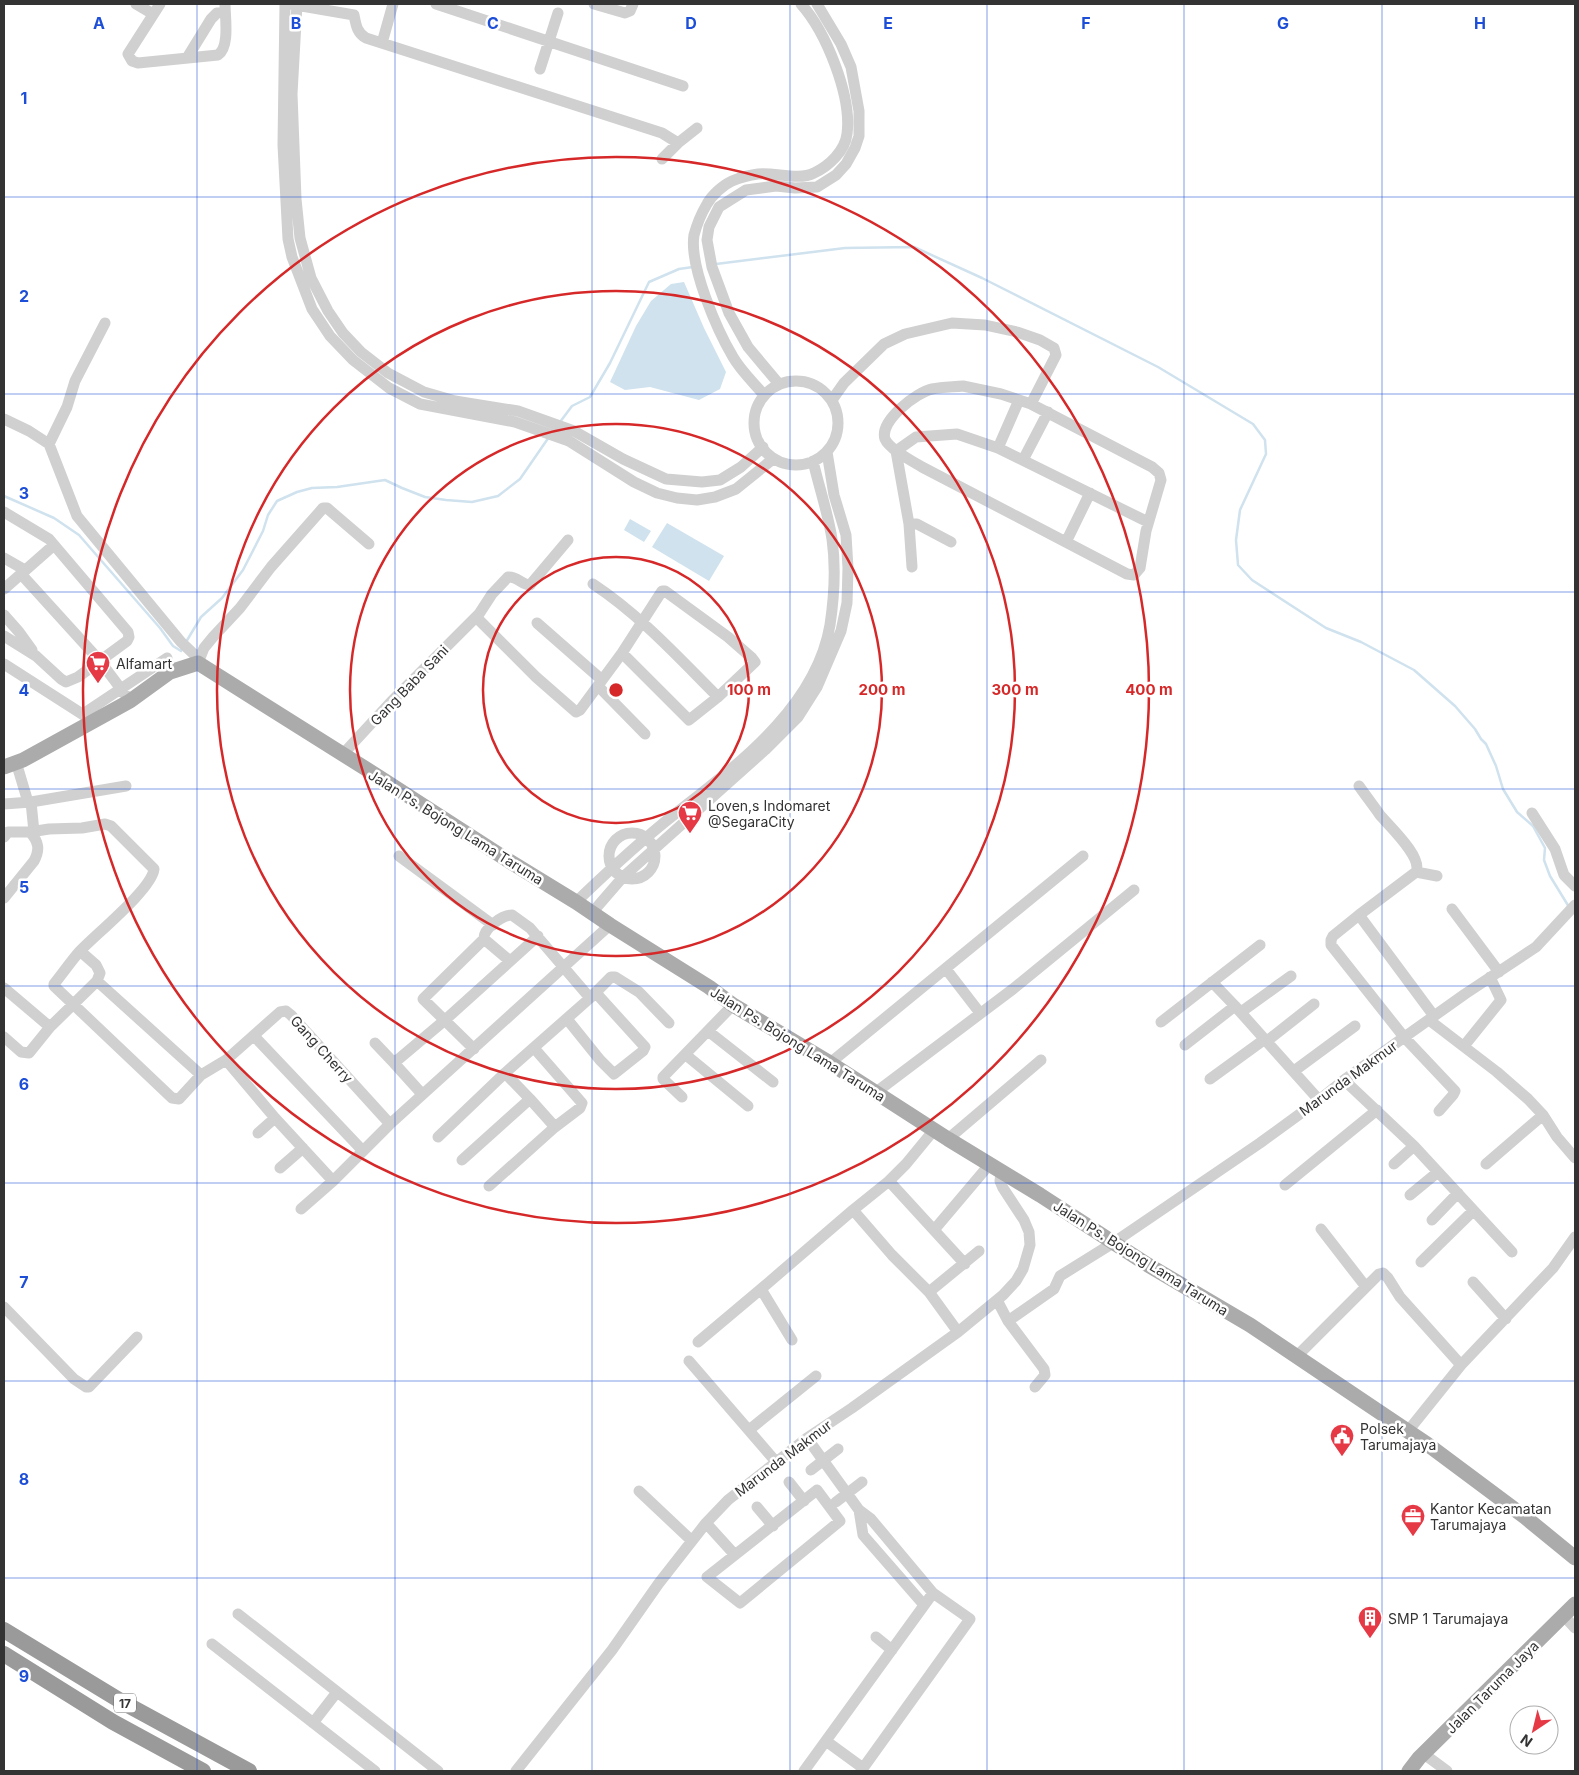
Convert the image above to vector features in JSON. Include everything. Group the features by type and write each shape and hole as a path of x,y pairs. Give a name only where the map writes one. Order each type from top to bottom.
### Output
{"highway":[{"name":"17","path":"4,1630 124,1703 249,1771"},
{"name":"17","path":"4,1654 113,1722 203,1771"}],"main road":[{"path":"10,765 126,695 170,672 198,661"},
{"name":"Jalan Ps. Bojong Lama Taruma","path":"198,661 709,987 733,1005 830,1063 948,1139 1040,1195 1148,1266 1250,1325 1408,1431 1525,1516 1575,1558"},
{"name":"Jalan Taruma Jaya","path":"1409,1771 1575,1604"}],"street":[{"path":"160,4 128,54 132,61 138,63 218,55 221,53 226,40 225,8"},
{"path":"678,143 662,133 546,94 382,43 360,34 356,25 354,9 291,4 296,199 300,238 311,278 328,311 343,333 361,352 388,373 424,392 516,416 571,436 666,479 683,482 720,480 741,467 763,447"},
{"path":"382,43 393,4"},
{"path":"436,4 683,86"},
{"path":"594,4 625,13 630,11 633,4"},
{"path":"764,395 733,358 713,316 697,270 694,256 694,236 700,216 712,197 731,181 757,174 800,176 812,174 831,161 843,147 847,134 845,98 822,32 801,4"},
{"path":"779,384 748,347 729,312 717,282 709,252 709,226 719,208 746,190 776,186 795,188 817,187 836,175 846,164 855,148 859,136 859,111 851,67 841,44 816,4"},
{"path":"141,5 153,14"},
{"path":"187,58 211,19 225,8"},
{"path":"540,69 558,13"},
{"path":"662,159 697,128"},
{"path":"49,444 67,407 75,381 105,323"},
{"path":"832,400 844,383 884,344 905,334 952,323 985,325 1018,332 1040,340 1054,348 1056,355 1031,404"},
{"path":"791,381 810,383 826,392 836,408 838,426 837,436 827,452 813,462 794,465 773,459 756,436 754,425 758,404 764,395 779,384 791,381"},
{"path":"964,386 1001,394 1031,404 1152,467 1160,473 1161,480 1148,522 1140,568 1134,575 1127,574 922,467 896,450 886,441 884,433 888,423 898,410 931,389 964,386"},
{"path":"998,448 1019,400"},
{"path":"1023,460 1048,412"},
{"path":"4,419 49,444 77,516 198,661 204,648 240,608 271,567 323,508 327,508 369,544"},
{"path":"896,450 916,437 957,434 998,448 1148,522"},
{"path":"571,436 634,482 657,493 678,498 697,500 715,497 736,489 773,459"},
{"path":"896,450 910,524 912,567"},
{"path":"594,914 597,907 623,877 765,750 798,717 818,687 841,631 847,603 848,568 846,535 834,495 827,452"},
{"path":"576,902 646,838 756,747 790,710 807,684 820,659 829,628 833,601 834,569 832,538 813,462"},
{"path":"1066,542 1090,493"},
{"path":"4,512 42,534 54,545 128,632 129,637 127,641 78,677 66,682 60,680 36,656 20,632 4,615"},
{"path":"910,524 916,524 951,542"},
{"name":"Gang Baba Sani","path":"343,754 391,702 476,617 492,594 508,577 530,585 568,540"},
{"path":"4,589 54,545"},
{"path":"4,558 23,572 100,661 126,695 167,658"},
{"path":"593,584 642,621 718,697"},
{"path":"476,617 536,678 574,711 580,710 622,653 664,590 728,637 752,658 754,664 718,697 689,720 622,653"},
{"path":"537,623 600,683 645,734"},
{"path":"4,636 36,656"},
{"path":"4,664 88,718"},
{"path":"4,898 37,854 38,844 32,832 30,802 10,765"},
{"path":"4,804 30,802 126,786"},
{"path":"1359,786 1411,852 1417,865 1416,872 1333,936 1331,945 1404,1037 1455,1091 1454,1095 1439,1111"},
{"path":"1532,813 1555,849 1564,875 1575,886"},
{"path":"4,837 8,832 32,832 109,825 154,869 151,878 129,904 80,951 54,984 72,1004"},
{"path":"623,877 612,868 609,857 616,840 627,834 640,835 646,838 654,849"},
{"path":"399,856 492,925"},
{"path":"830,1063 1083,856"},
{"path":"1416,872 1437,876"},
{"path":"875,1093 1013,988 1134,890"},
{"name":"Marunda Makmur","path":"1008,1320 1054,1289 1060,1276 1113,1243 1260,1143 1404,1037 1536,947 1575,905"},
{"path":"1452,909 1495,974 1501,1000 1464,1046"},
{"path":"474,1049 423,999 484,939 484,934 492,925 505,916 512,915 526,924 563,967 645,1047 643,1051 614,1074 600,1060 567,1019"},
{"path":"1359,915 1431,1018 1497,1072 1543,1115 1557,1137 1575,1158"},
{"path":"301,1210 422,1094 610,925"},
{"path":"394,1063 538,936"},
{"path":"484,939 510,961"},
{"path":"1161,1022 1260,945"},
{"path":"4,1037 21,1052 29,1054 50,1027 96,981 100,973 98,968 80,951"},
{"path":"946,969 980,1013"},
{"path":"1184,1045 1291,976"},
{"path":"438,1137 505,1073 593,996 611,977 616,977 640,992 669,1023"},
{"path":"96,981 201,1075"},
{"path":"1212,982 1319,1100"},
{"path":"4,988 50,1027"},
{"name":"Gang Cherry","path":"72,1004 172,1098 179,1099 201,1075 226,1060 280,1012 286,1011 390,1124"},
{"path":"1210,1079 1314,1004"},
{"path":"682,1097 663,1079 733,1005"},
{"path":"1294,1071 1355,1026"},
{"path":"708,1032 774,1082"},
{"path":"254,1036 363,1151"},
{"path":"375,1044 422,1094"},
{"path":"489,1186 555,1126 580,1108 582,1103 534,1048"},
{"path":"686,1055 748,1106"},
{"path":"226,1060 275,1118 333,1181"},
{"path":"948,1139 1041,1060"},
{"path":"505,1073 555,1126"},
{"path":"1344,1080 1414,1146 1512,1252"},
{"path":"462,1160 530,1099"},
{"path":"1285,1185 1377,1110"},
{"path":"1486,1164 1543,1115"},
{"path":"258,1133 275,1118"},
{"path":"698,1342 889,1181 934,1130"},
{"path":"1394,1164 1414,1146"},
{"path":"280,1168 303,1148"},
{"path":"934,1230 995,1168"},
{"name":"Marunda Makmur","path":"516,1771 612,1650 706,1523 728,1500 807,1438 958,1332 997,1300 1016,1281 1023,1269 1030,1245 1029,1232 1024,1220 1003,1188 995,1168"},
{"path":"1410,1195 1438,1172"},
{"path":"889,1181 965,1264"},
{"path":"1432,1220 1458,1193"},
{"path":"853,1210 892,1255 929,1292 958,1332"},
{"path":"1421,1262 1473,1211"},
{"path":"1321,1229 1366,1287"},
{"path":"1408,1431 1461,1365 1553,1268 1575,1237"},
{"path":"929,1292 979,1251"},
{"path":"1297,1356 1379,1274 1382,1274 1388,1278 1400,1297 1461,1365"},
{"path":"1474,1282 1506,1319"},
{"path":"761,1289 792,1340"},
{"path":"997,1300 1008,1320 1044,1369 1045,1375 1034,1387"},
{"path":"4,1307 74,1379 86,1387 89,1387 137,1337"},
{"path":"688,1361 777,1463"},
{"path":"749,1430 816,1376"},
{"path":"807,1438 859,1510 871,1519 933,1593 970,1619 862,1770 826,1741"},
{"path":"811,1470 838,1449"},
{"path":"790,1482 804,1501"},
{"path":"836,1502 862,1482"},
{"path":"817,1490 840,1521 740,1603 707,1577 773,1526 817,1490"},
{"path":"639,1491 692,1541"},
{"path":"757,1507 773,1526"},
{"path":"859,1510 863,1535 924,1605"},
{"path":"706,1523 735,1555"},
{"path":"804,1771 933,1593"},
{"path":"238,1614 438,1771"},
{"path":"1563,1615 1575,1628"},
{"path":"876,1637 892,1650"},
{"path":"212,1644 375,1771"},
{"path":"313,1723 337,1692"},
{"path":"1424,1754 1447,1771"}],"water":[{"path":"684,282 726,372 720,389 699,400 650,387 625,390 610,382 636,326 651,301 671,284"},
{"path":"630,519 651,531 644,542 624,530"},
{"path":"667,523 724,556 709,581 652,547"}],"waterway":[{"path":"716,264 845,248 914,247 982,278 1158,367 1253,424 1265,440 1266,454 1240,510 1236,540 1238,565 1252,580 1326,628 1361,642 1414,670 1455,706 1486,744 1496,766 1503,789 1517,812 1533,826 1545,848 1544,860 1550,876 1569,907"},
{"path":"560,422 572,406 590,397 610,363 649,282 679,269 693,267"},
{"path":"186,642 201,617 222,598 243,570 263,531 268,515 277,501 312,488 337,487 385,480 425,497 446,500 472,502 498,496 520,479 549,437"},
{"path":"4,496 54,518 79,535 160,628 173,646 181,651 182,649"}],"place":[{"name":"Alfamart","path":"98,684"},
{"name":"Loven,s Indomaret @SegaraCity","path":"690,834"},
{"name":"Polsek Tarumajaya","path":"1342,1457"},
{"name":"Kantor Kecamatan Tarumajaya","path":"1413,1537"},
{"name":"SMP 1 Tarumajaya","path":"1370,1639"}]}
